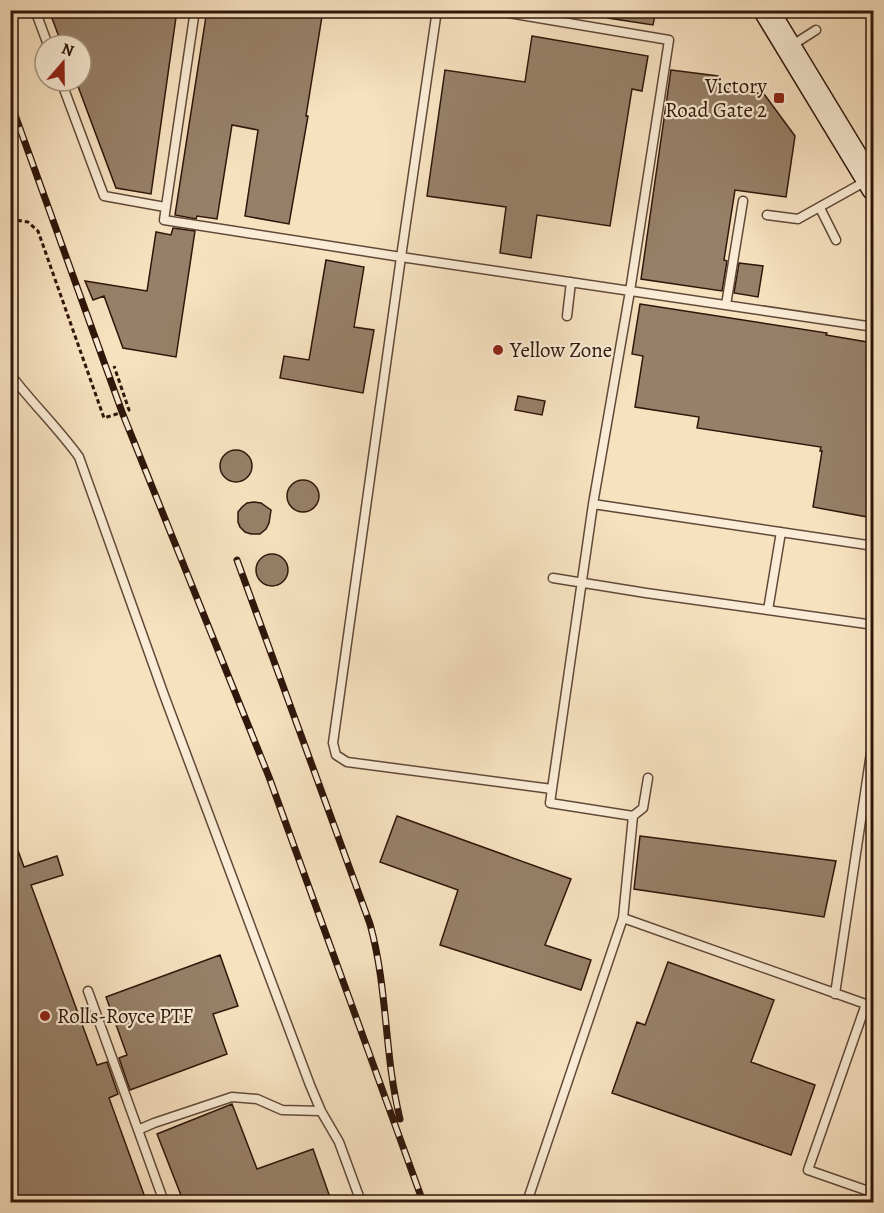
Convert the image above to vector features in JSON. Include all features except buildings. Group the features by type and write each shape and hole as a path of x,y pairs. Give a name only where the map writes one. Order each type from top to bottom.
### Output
{"street":[{"path":"765,10 871,184"}],"lane":[{"path":"35,10 44,33"},
{"path":"195,10 164,220 401,258 873,327"},
{"path":"437,10 333,743 336,755 347,762 552,789"},
{"path":"491,10 669,40 630,291 593,504 550,803 633,816"},
{"path":"788,48 816,30"},
{"path":"65,93 104,196 165,207"},
{"path":"767,215 798,219 871,184"},
{"path":"726,305 743,201"},
{"path":"820,208 837,240"},
{"path":"567,316 571,282"},
{"path":"10,374 29,399 62,433 79,457 168,706 310,1085 321,1111 339,1142 362,1203"},
{"path":"593,504 873,546"},
{"path":"768,610 781,532"},
{"path":"553,578 873,625"},
{"path":"835,994 873,733"},
{"path":"527,1203 623,918 633,816 643,808 648,778"},
{"path":"623,918 870,1006 808,1170 873,1193"},
{"path":"88,991 164,1203"},
{"path":"138,1130 232,1097 257,1099 282,1110 321,1111"}],"path":[{"path":"10,219 28,222 38,231 104,418 129,410 114,366"}],"railway":[{"path":"10,101 122,412 269,777 423,1202"},
{"path":"237,560 370,924 380,973 391,1070 400,1119"}],"place":[{"name":"Victory Road Gate 2","path":"779,98"},
{"name":"Yellow Zone","path":"498,350"},
{"name":"Rolls-Royce PTF","path":"45,1016"}]}
